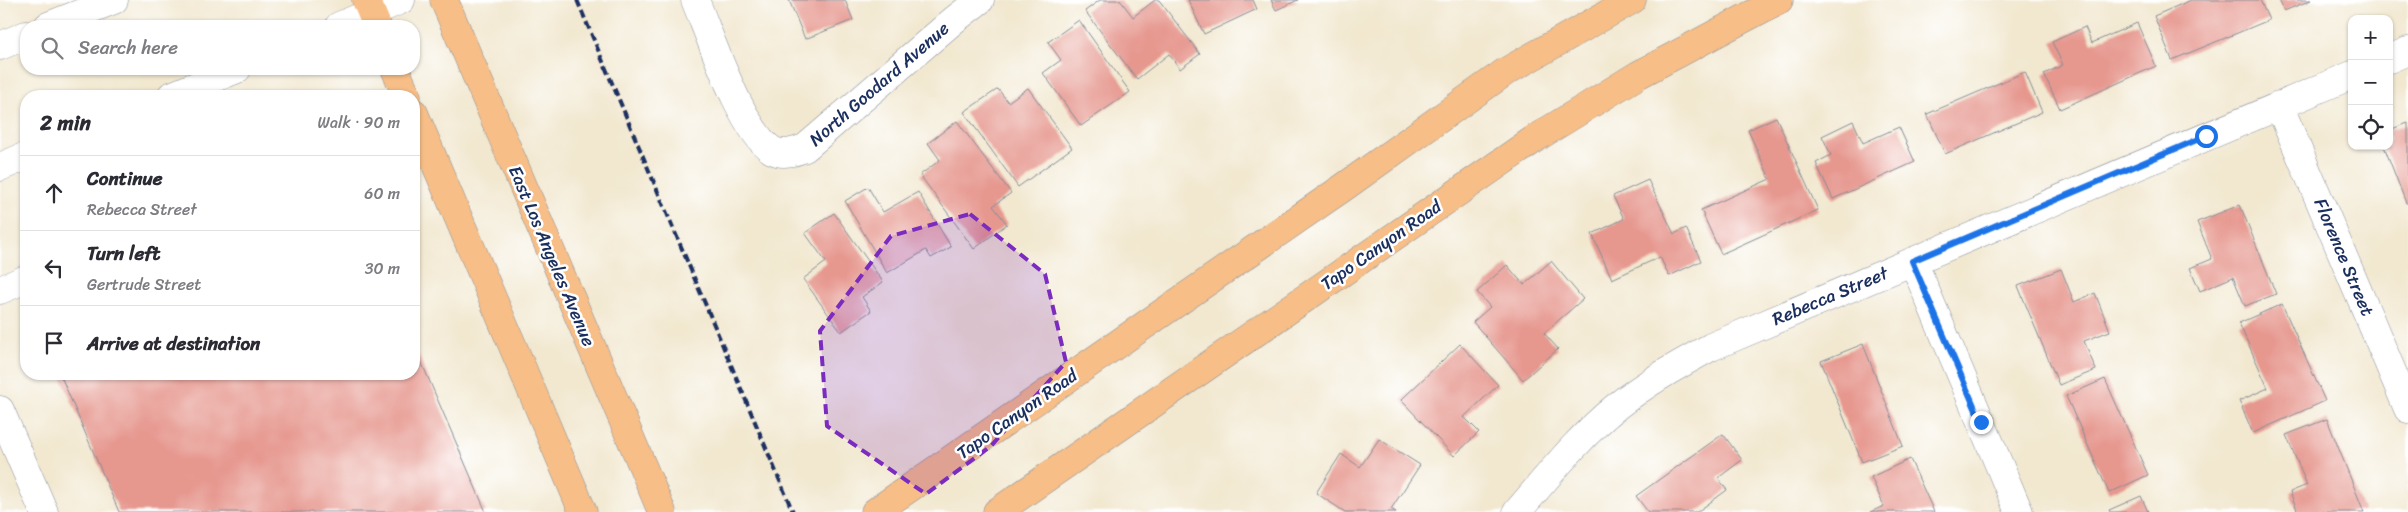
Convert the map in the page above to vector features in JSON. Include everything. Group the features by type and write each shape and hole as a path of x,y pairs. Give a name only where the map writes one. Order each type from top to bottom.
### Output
{"main road":[{"name":"East Los Angeles Avenue","path":"444,0 662,512"},
{"name":"Tapo Canyon Road","path":"875,512 1336,193 1505,72 1632,0"},
{"name":"Tapo Canyon Road","path":"997,512 1539,136 1638,75 1779,0"},
{"path":"398,75 404,90"},
{"path":"420,127 583,512"}],"street":[{"path":"63,20 114,0"},
{"path":"354,20 401,0"},
{"name":"North Goodard Avenue","path":"695,0 743,114 755,133 773,150 789,154 805,148 950,10 980,0"},
{"path":"0,46 20,38"},
{"path":"2393,57 2408,51"},
{"path":"186,90 222,75"},
{"name":"Rebecca Street","path":"1517,512 1568,452 1617,406 1665,372 1711,347 2348,77"},
{"name":"Florence Street","path":"2280,106 2408,409"},
{"path":"1912,261 2019,512"},
{"path":"0,290 20,282"},
{"path":"0,410 44,512"}],"highlighted area":[{"path":"970,214 1045,274 1066,362 991,446 926,494 827,426 820,331 891,236"}],"building":[{"path":"789,0 845,0 853,20 805,39"},
{"path":"1100,0 1120,0 1133,17 1155,0 1159,0 1200,54 1180,69 1169,54 1137,79 1085,11"},
{"path":"1188,0 1253,0 1257,9 1204,34"},
{"path":"1271,0 1298,0 1276,10"},
{"path":"2191,0 2260,0 2269,20 2172,60 2154,16"},
{"path":"2279,0 2311,0 2284,11"},
{"path":"1079,20 1130,92 1081,126 1043,73 1061,60 1048,42"},
{"path":"2137,23 2156,66 2060,109 2044,74 2063,65 2052,42 2085,27 2092,43"},
{"path":"2025,72 2042,112 1945,154 1927,114"},
{"path":"1028,88 1072,148 1018,187 964,112 998,89 1008,102"},
{"path":"1776,117 1818,210 1721,254 1701,210 1770,179 1748,130"},
{"path":"957,121 1011,193 993,206 1007,224 974,249 920,175 940,160 928,143"},
{"path":"1853,121 1863,143 1899,127 1915,162 1833,199 1816,163 1831,155 1822,136"},
{"path":"2408,123 2408,203 2406,203 2386,150 2393,150 2393,129"},
{"path":"1648,180 1674,234 1686,228 1701,261 1669,276 1660,257 1612,279 1592,234 1624,219 1613,196"},
{"path":"868,187 883,212 918,192 951,247 931,258 926,250 887,273 845,201"},
{"path":"2240,205 2276,294 2245,306 2233,277 2200,291 2190,268 2212,259 2197,222"},
{"path":"834,213 883,282 862,297 871,311 841,332 803,279 826,262 805,233"},
{"path":"1551,261 1583,299 1544,333 1558,349 1523,380 1473,322 1490,307 1477,292 1507,265 1524,285"},
{"path":"2061,269 2074,302 2095,293 2110,331 2084,341 2096,370 2059,385 2018,286"},
{"path":"2282,304 2325,401 2253,433 2239,401 2268,388 2239,323"},
{"path":"1460,344 1498,385 1464,417 1479,432 1454,456 1401,400"},
{"path":"1863,344 1903,446 1862,462 1821,361"},
{"path":"420,359 486,512 119,512 63,380 420,380"},
{"path":"2105,379 2148,475 2109,493 2066,396"},
{"path":"2327,419 2364,512 2298,512 2290,492 2307,485 2286,435"},
{"path":"1723,434 1742,460 1718,478 1727,490 1697,512 1648,512 1636,496"},
{"path":"1379,439 1420,465 1391,509 1396,512 1345,512 1316,493 1341,454 1360,467"},
{"path":"1910,459 1934,512 1870,512 1884,506 1871,477"},
{"path":"2141,496 2148,512 2110,512 2109,510"}],"railway":[{"path":"577,0 793,512"}],"route":[{"path":"1981,422 1912,261 2206,136"}]}
